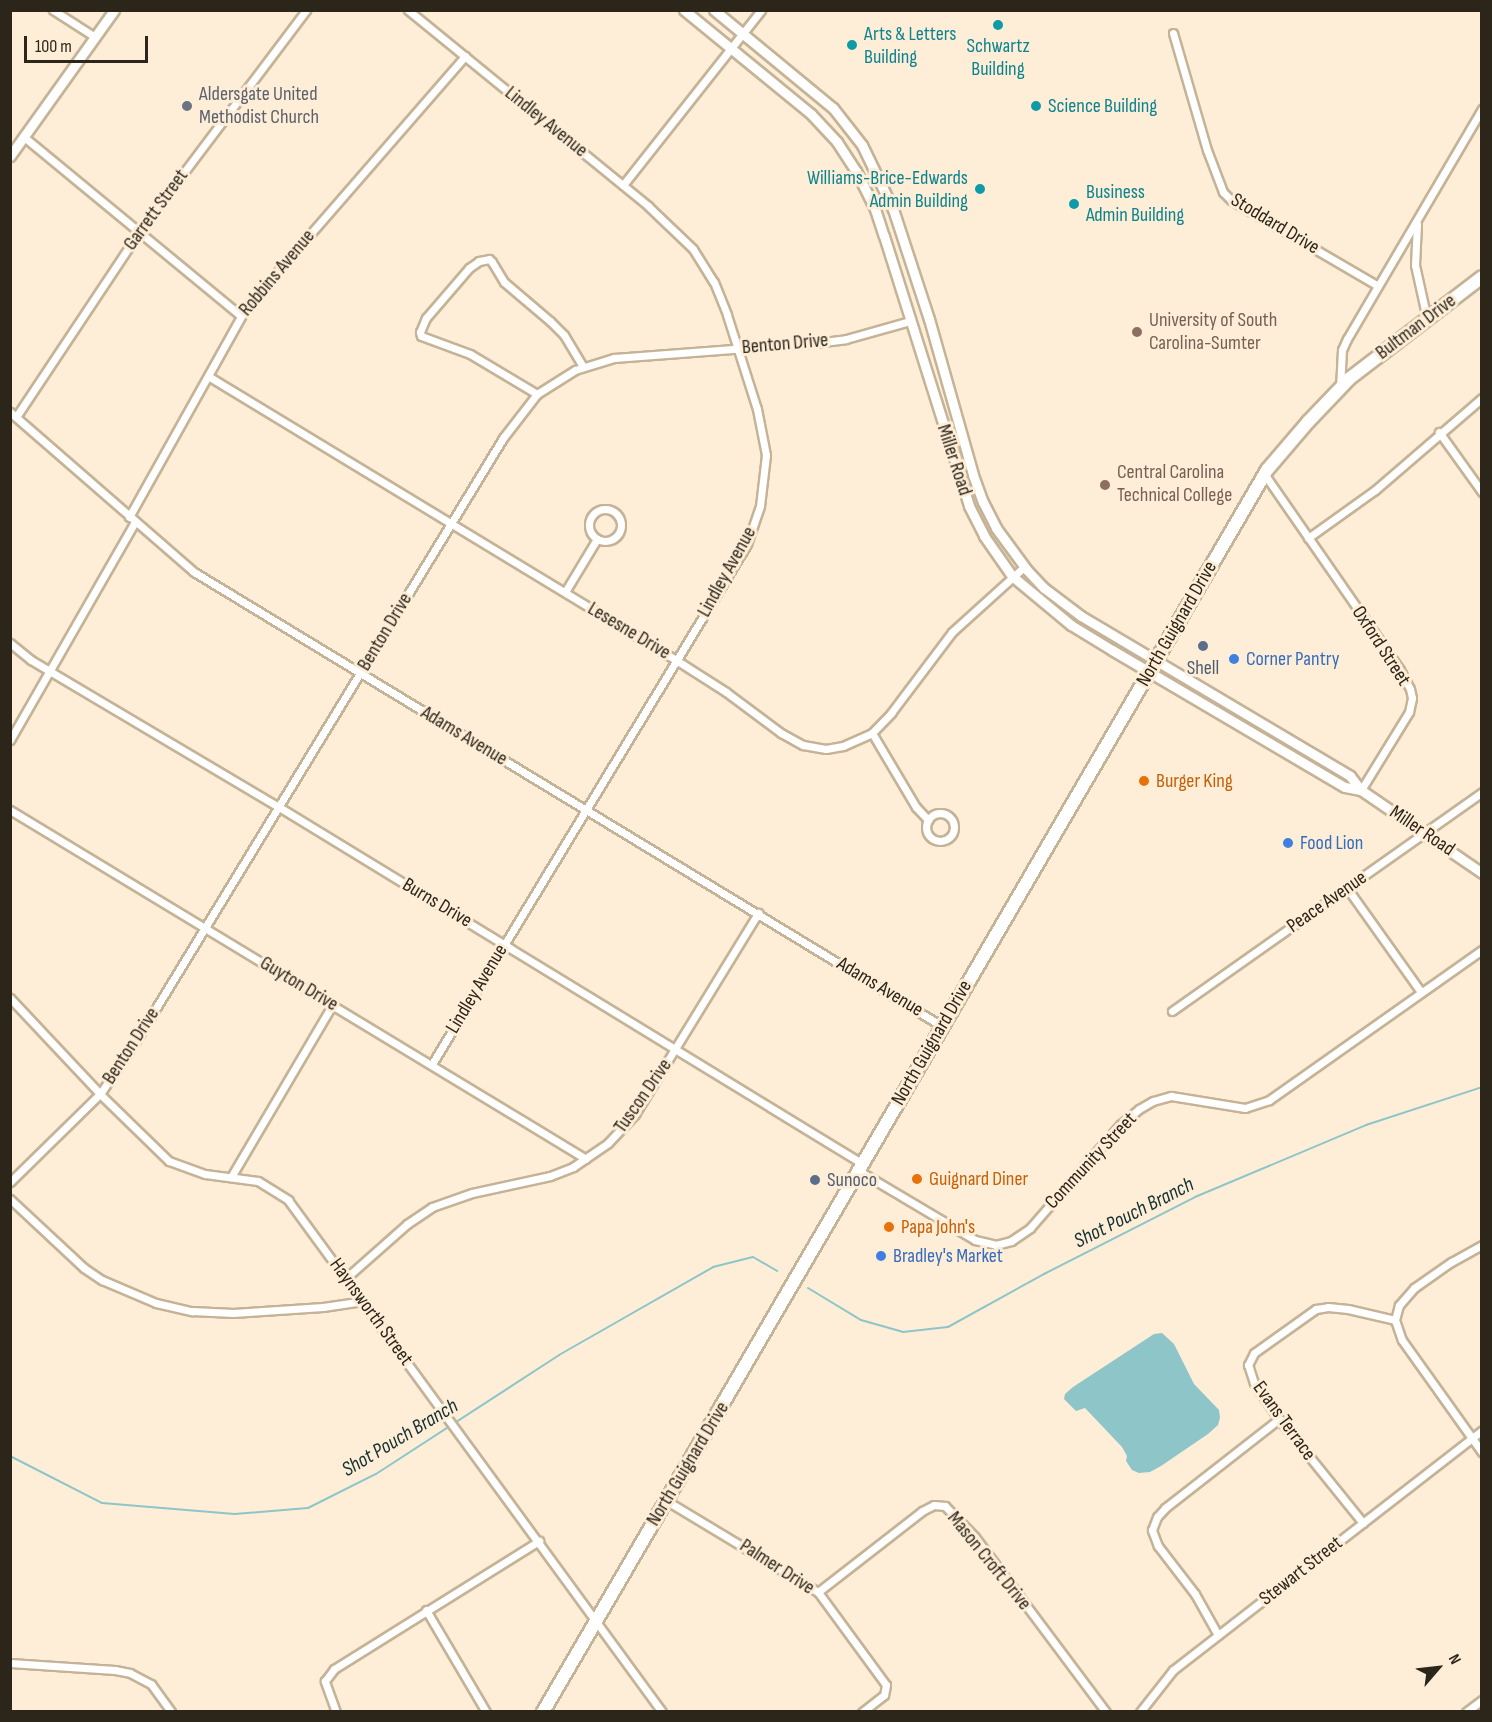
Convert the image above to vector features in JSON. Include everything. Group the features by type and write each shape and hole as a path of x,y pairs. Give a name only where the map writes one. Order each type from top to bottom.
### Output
{"highway":[{"name":"Bultman Drive","path":"1350,378 1482,277"},
{"name":"North Guignard Drive","path":"543,1712 1265,475 1308,422 1350,378"}],"street":[{"path":"53,10 95,37"},
{"path":"12,152 114,10"},
{"name":"Garrett Street","path":"13,414 139,232 306,10"},
{"name":"Lindley Avenue","path":"408,10 623,185 670,225 693,249 714,282 737,349 762,428 765,473 760,506 747,544 432,1064"},
{"name":"Miller Road","path":"684,10 811,114 846,155 875,209 969,506 984,536 1012,576 1071,625 1152,667"},
{"name":"Miller Road","path":"714,10 833,108 862,145 893,209 929,319 982,502 996,528 1024,567 1044,588 1152,667 1345,787 1361,790 1482,873"},
{"path":"623,185 761,10"},
{"name":"Stoddard Drive","path":"1173,33 1207,150 1223,192 1231,200 1378,286"},
{"name":"Robbins Avenue","path":"10,740 50,671 241,316 465,56"},
{"path":"1340,388 1342,350 1482,109"},
{"path":"24,137 241,316"},
{"path":"1419,215 1415,234 1415,265 1427,319"},
{"path":"537,394 470,354 421,336 420,332 426,318 469,268 479,261 489,259 504,282 550,321 569,343 583,367"},
{"name":"Benton Drive","path":"10,1182 100,1094 139,1036 516,418 537,394 561,377 583,367 614,358 846,339 910,321"},
{"name":"Lesesne Drive","path":"208,376 676,660 803,745 826,749 843,746 872,733 891,713 952,632 1024,567"},
{"path":"1265,475 1308,538 1375,490 1439,432 1482,398"},
{"name":"Adams Avenue","path":"13,414 194,572 942,1026"},
{"path":"1439,432 1482,492"},
{"path":"601,510 613,511 621,524 618,534 609,541 597,539 590,528 592,517 601,510"},
{"name":"Oxford Street","path":"1308,538 1400,670 1412,698 1409,712 1361,790"},
{"path":"565,592 597,539"},
{"name":"Burns Drive","path":"10,643 50,671 279,807 676,1049 861,1168"},
{"path":"872,733 916,807 928,820"},
{"name":"Peace Avenue","path":"1172,1011 1482,792"},
{"name":"Guyton Drive","path":"10,810 586,1159"},
{"path":"934,814 948,815 954,822 954,832 948,839 935,840 926,829 928,820 934,814"},
{"path":"1347,888 1421,992"},
{"name":"Tuscon Drive","path":"346,1278 407,1224 432,1207 472,1193 550,1176 586,1159 626,1126 676,1049 758,913"},
{"name":"Community Street","path":"861,1168 975,1240 996,1245 1011,1241 1030,1228 1120,1125 1139,1109 1153,1101 1171,1096 1191,1097 1232,1107 1258,1104 1288,1089 1482,950"},
{"name":"Haynsworth Street","path":"10,998 100,1094 169,1161 192,1171 258,1181 288,1200 662,1712"},
{"path":"231,1177 333,1004"},
{"path":"10,1199 84,1268 102,1280 156,1303 192,1311 232,1313 323,1307 363,1301"},
{"path":"1482,1245 1450,1262 1414,1288 1399,1305 1395,1320 1402,1340 1482,1452"},
{"name":"Evans Terrace","path":"1363,1523 1279,1419 1249,1373 1248,1365 1254,1353 1308,1312 1322,1308 1347,1309 1395,1320"},
{"path":"1218,1635 1195,1594 1158,1546 1152,1530 1157,1517 1165,1508 1279,1419"},
{"name":"Stewart Street","path":"1140,1712 1173,1670 1482,1430"},
{"name":"Palmer Drive","path":"667,1501 818,1592 886,1684 884,1695 862,1712"},
{"name":"Mason Croft Drive","path":"818,1592 922,1510 934,1504 945,1506 975,1537 1106,1712"},
{"path":"336,1712 325,1680 327,1675 426,1610 539,1541"},
{"path":"426,1610 486,1712"},
{"path":"10,1663 130,1673 151,1684 171,1712"},
{"path":"1466,1712 1482,1700"}],"water":[{"path":"1162,1333 1174,1344 1194,1384 1219,1410 1220,1418 1218,1425 1208,1434 1161,1466 1150,1472 1139,1473 1132,1470 1126,1461 1127,1456 1122,1447 1085,1408 1076,1411 1064,1399 1065,1394 1073,1387 1154,1334"}],"waterway":[{"name":"Shot Pouch Branch","path":"808,1288 861,1320 903,1332 948,1327 1044,1274 1195,1197 1366,1125 1482,1087"},
{"name":"Shot Pouch Branch","path":"10,1456 102,1503 235,1514 308,1508 376,1474 559,1355 713,1267 753,1257 777,1271"}],"place":[{"name":"Schwartz Building","path":"998,25"},
{"name":"Arts & Letters Building","path":"852,45"},
{"name":"Aldersgate United Methodist Church","path":"187,106"},
{"name":"Science Building","path":"1036,106"},
{"name":"Williams-Brice-Edwards Admin Building","path":"980,189"},
{"name":"Business Admin Building","path":"1074,204"},
{"name":"University of South Carolina-Sumter","path":"1137,332"},
{"name":"Central Carolina Technical College","path":"1105,485"},
{"name":"Shell","path":"1203,646"},
{"name":"Corner Pantry","path":"1234,659"},
{"name":"Burger King","path":"1144,781"},
{"name":"Food Lion","path":"1288,843"},
{"name":"Guignard Diner","path":"917,1179"},
{"name":"Sunoco","path":"815,1180"},
{"name":"Papa John's","path":"889,1227"},
{"name":"Bradley's Market","path":"881,1256"}]}
